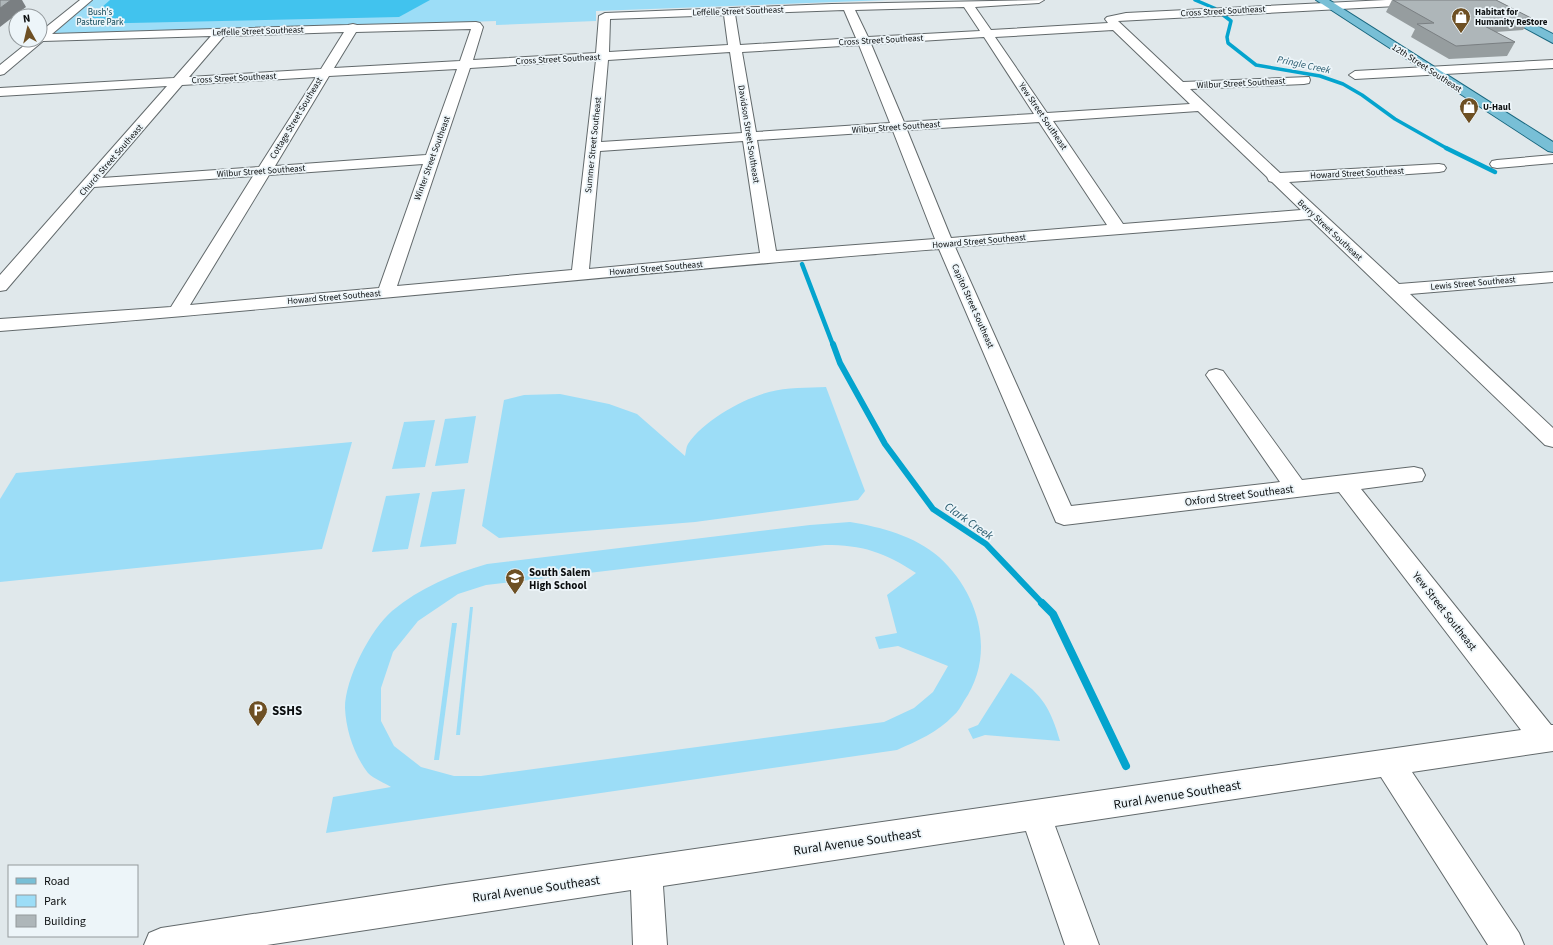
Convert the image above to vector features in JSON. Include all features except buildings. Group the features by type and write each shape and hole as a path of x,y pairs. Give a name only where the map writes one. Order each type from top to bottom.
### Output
{"main road":[{"path":"1478,0 1553,39"},
{"name":"12th Street Southeast","path":"1326,3 1553,148"}],"street":[{"path":"48,32 87,0"},
{"name":"Leffelle Street Southeast","path":"605,16 848,7 920,6 1039,0"},
{"name":"Cross Street Southeast","path":"0,92 986,34 1205,12 1326,3 1453,0"},
{"name":"Yew Street Southeast","path":"967,3 986,34 1044,116 1118,230"},
{"name":"Capitol Street Southeast","path":"848,7 899,127 945,243 1064,516"},
{"name":"Davidson Street Southeast","path":"729,12 736,48 748,136 769,257"},
{"name":"Summer Street Southeast","path":"580,274 605,16"},
{"name":"Berry Street Southeast","path":"1114,22 1274,178 1553,440"},
{"name":"Leffelle Street Southeast","path":"48,39 476,25"},
{"name":"Winter Street Southeast","path":"386,292 465,64 477,27 476,25"},
{"name":"Cottage Street Southeast","path":"177,312 353,28"},
{"name":"Church Street Southeast","path":"0,286 221,32"},
{"path":"0,71 28,48"},
{"path":"1355,75 1553,64"},
{"name":"Wilbur Street Southeast","path":"1178,86 1304,80"},
{"name":"Wilbur Street Southeast","path":"593,147 1044,116 1200,107"},
{"name":"Wilbur Street Southeast","path":"91,183 264,172 432,158"},
{"path":"1497,164 1553,159"},
{"name":"Howard Street Southeast","path":"1274,178 1439,168"},
{"name":"Howard Street Southeast","path":"0,325 177,312 769,257 1313,214"},
{"name":"Lewis Street Southeast","path":"1394,290 1553,277"},
{"path":"1216,375 1297,489"},
{"name":"Oxford Street Southeast","path":"1064,516 1414,475"},
{"name":"Yew Street Southeast","path":"1344,483 1549,738"},
{"name":"Rural Avenue Southeast","path":"161,945 221,941 445,900 1036,815 1549,738"},
{"path":"1388,762 1507,945"},
{"path":"1036,815 1082,945"},
{"path":"646,872 650,945"}],"green space":[{"name":"Bush's Pasture Park","path":"92,0 888,0 596,11 596,21 496,25 496,21 61,36 53,34"},
{"path":"110,0 430,0 399,17 83,24"},
{"path":"826,387 865,491 858,500 695,522 499,538 482,526 504,400 524,395 560,394 609,404 637,414 685,456 687,445 695,435 713,419 735,405 758,395 776,390"},
{"path":"476,416 468,463 435,466 445,419"},
{"path":"435,420 425,467 392,469 404,422"},
{"path":"352,442 322,549 0,582 0,499 16,473"},
{"path":"465,489 456,544 420,547 432,492"},
{"path":"420,493 408,549 372,552 386,496"},
{"path":"850,522 885,530 908,538 919,543 939,557 953,572 965,589 979,626 981,645 979,664 974,683 959,709 941,727 920,740 897,750 326,833 333,797 391,787 368,773 355,750 347,725 345,708 346,696 349,683 360,656 375,630 392,611 414,595 449,577 487,564 810,525","holes":["825,545 839,545 873,551 894,560 916,573 887,595 897,633 875,637 879,649 898,646 948,666 933,692 914,708 884,722 481,776 454,776 421,767 394,746 381,721 381,688 393,652 418,621 458,594 486,585"]},
{"path":"470,607 473,607 460,735 456,735"},
{"path":"452,623 457,623 439,760 434,760"},
{"path":"1011,673 1030,687 1043,701 1052,718 1060,741 985,735 973,739 968,729 978,725"}],"waterway":[{"name":"Pringle Creek","path":"1195,0 1214,8 1231,21 1227,37 1228,43 1256,65 1320,76 1343,84 1362,95 1395,119 1448,149"},
{"name":"Pringle Creek","path":"1448,149 1495,172"},
{"name":"Clark Creek","path":"802,264 833,345"},
{"name":"Clark Creek","path":"833,344 840,363 885,444 933,509 986,544 1043,604"},
{"name":"Clark Creek","path":"1043,604 1053,614 1126,766"}],"place":[{"name":"Habitat for Humanity ReStore","path":"1461,34"},
{"name":"U-Haul","path":"1469,124"},
{"name":"South Salem High School","path":"515,595"},
{"name":"SSHS","path":"258,727"}]}
